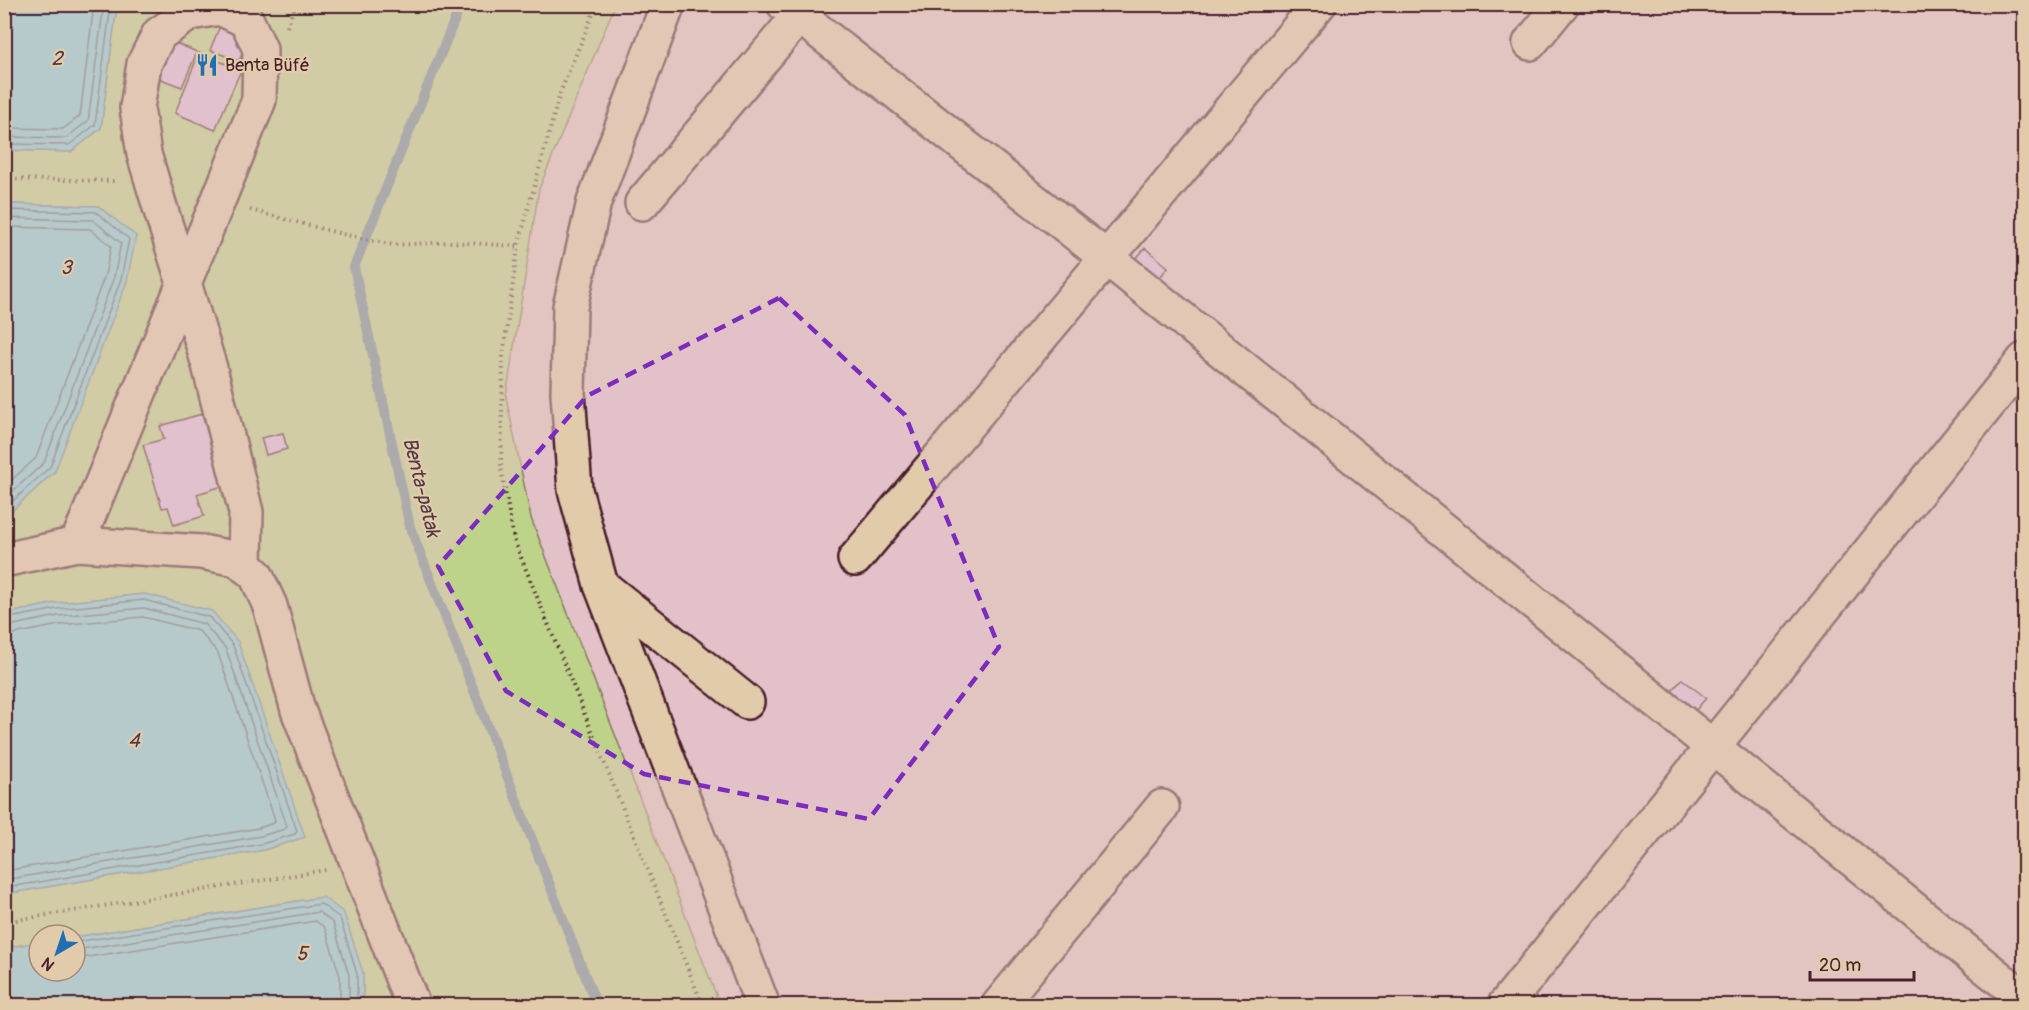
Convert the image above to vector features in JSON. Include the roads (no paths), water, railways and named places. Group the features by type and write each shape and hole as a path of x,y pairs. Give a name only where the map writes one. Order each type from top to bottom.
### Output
{"lane":[{"path":"668,4 594,202 570,307 568,393 575,490 601,585 759,995 780,1005"},
{"path":"855,559 1319,4"},
{"path":"1530,43 1562,4"},
{"path":"77,544 184,283 218,201 259,100 260,49 247,21 220,8 190,13 159,34 144,64 137,108 144,154 152,182 184,283 209,365 246,512 245,566"},
{"path":"642,203 791,11 1107,258 2025,998"},
{"path":"1504,1005 2025,360"},
{"path":"4,560 77,544 201,552 237,559 256,575 270,606 298,710 412,1004"},
{"path":"601,585 747,702"},
{"path":"998,1005 1162,807"}],"water":[{"name":"2","path":"5,4 117,5 101,128 71,152 5,150"},
{"name":"3","path":"5,204 98,206 136,236 127,281 55,471 5,517"},
{"name":"4","path":"145,594 212,611 238,642 305,837 264,850 5,894 5,614 56,603"},
{"name":"5","path":"323,897 344,913 363,973 363,1005 5,1005 5,948 27,944 27,983 87,983 87,935"}],"waterway":[{"name":"Benta-patak","path":"461,4 354,267 410,527 597,1006"}],"place":[{"name":"Benta Büfé","path":"207,65"}]}
